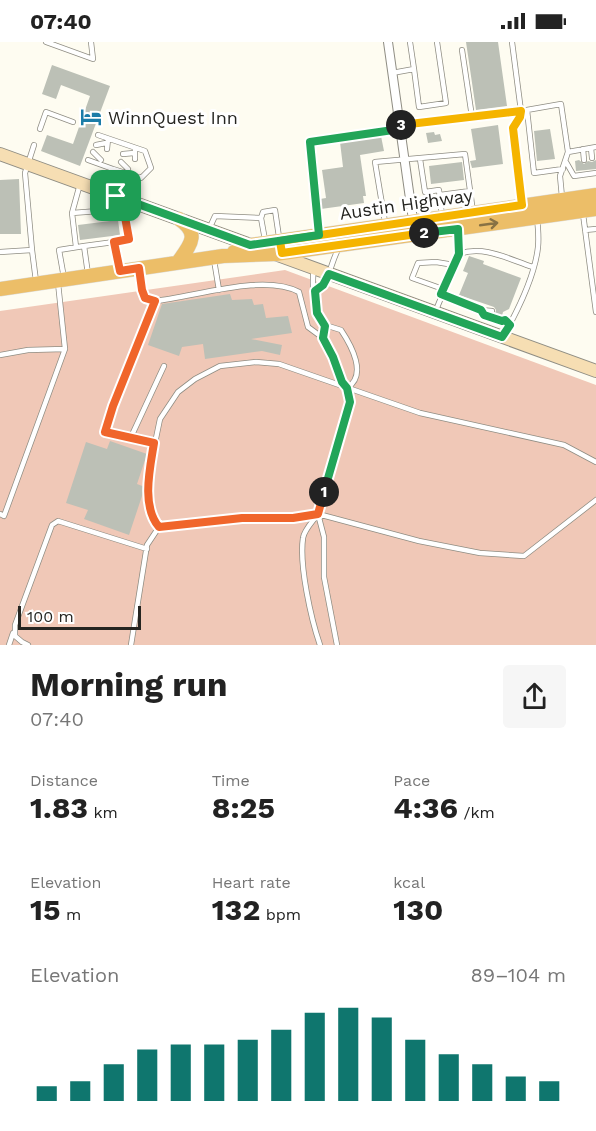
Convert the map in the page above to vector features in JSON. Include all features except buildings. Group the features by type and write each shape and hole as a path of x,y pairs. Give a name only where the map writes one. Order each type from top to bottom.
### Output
{"main road":[{"path":"0,154 250,245 279,249 329,274 596,371"},
{"name":"Austin Highway","path":"218,257 250,245 266,243 279,249 319,235 596,195"},
{"name":"Austin Highway","path":"0,289 178,262 279,249 341,245 589,210"},
{"path":"178,262 191,244 192,236 186,224 179,219"}],"street":[{"path":"388,42 413,220"}],"lane":[{"path":"46,42 93,59 91,42"},
{"path":"410,42 419,106 446,103 437,42"},
{"path":"512,42 534,173 563,169"},
{"path":"462,50 472,117"},
{"path":"392,73 414,69"},
{"path":"319,235 310,142 561,104 568,152 560,176 562,199"},
{"path":"522,205 513,128 524,111"},
{"path":"40,129 46,112 73,122"},
{"path":"105,144 108,132"},
{"path":"98,135 105,144"},
{"path":"116,141 118,135"},
{"path":"126,145 128,139"},
{"path":"105,144 116,141 126,145 133,155 145,151 151,168 141,178 128,167 113,169"},
{"path":"34,145 26,173 37,283"},
{"path":"568,152 593,148 592,158"},
{"path":"583,149 584,160"},
{"path":"386,224 375,162 465,154 473,212"},
{"path":"88,160 101,158 113,169"},
{"path":"420,159 425,192 439,190 442,216"},
{"path":"566,162 574,176 595,172"},
{"path":"112,210 113,169"},
{"path":"76,247 72,213 80,183"},
{"path":"440,195 470,191"},
{"path":"0,514 4,516 65,349 59,250 129,239 125,217 112,210 72,213"},
{"path":"266,243 261,218 263,212 275,210 279,249"},
{"path":"589,210 585,230 596,312"},
{"path":"208,230 215,216 261,218"},
{"path":"502,337 516,313 533,267 538,247 537,218"},
{"path":"435,312 459,254 458,229"},
{"path":"585,230 596,229"},
{"path":"114,242 120,271"},
{"path":"315,291 323,285 341,245"},
{"path":"84,246 88,275"},
{"path":"0,252 32,250"},
{"path":"459,254 469,250 483,250 533,267"},
{"path":"218,257 219,290"},
{"path":"454,265 436,262 418,263 412,278 481,310 492,311"},
{"path":"139,268 145,298 155,301 259,286 291,288 299,292 303,301 308,327 323,338 333,357 342,382 347,388 350,407 341,430 318,514 303,535 310,603 320,645"},
{"path":"314,268 312,286 315,291 317,313 325,326 323,338"},
{"path":"154,443 105,432 155,301"},
{"path":"481,310 484,315 502,321 504,318 510,325"},
{"path":"325,326 341,330 351,344 357,377 347,388"},
{"path":"0,355 28,350 65,349"},
{"path":"159,527 152,518 149,472 160,419 178,392 195,379 220,366 256,362 279,364 420,413 564,445 596,462"},
{"path":"131,437 164,366"},
{"path":"159,527 242,518 293,518 318,514 419,541 480,553 524,556 596,500"},
{"path":"318,514 324,537 324,577 337,645"},
{"path":"28,645 15,636 15,625 51,525 58,521 147,549"},
{"path":"131,645 147,545 159,527"},
{"path":"9,645 15,629"}],"shaded area":[{"path":"285,270 596,385 596,645 0,645 0,311"}],"place":[{"name":"WinnQuest Inn","path":"91,117"}],"route":[{"path":"521,111 513,128 522,205 280,241 282,253 458,229 459,254 441,294 481,310 484,315 505,320 510,325 502,337 329,274 323,285 315,291 317,313 325,326 323,338 342,382 347,388 350,407 341,430 318,514 293,518 242,518 159,527 152,518 149,493 149,472 154,443 105,432 155,301 145,298 139,268 120,271 114,242 129,239 125,217 112,210 116,196 250,245 319,235 310,142 400,129 400,126 521,111"}]}
